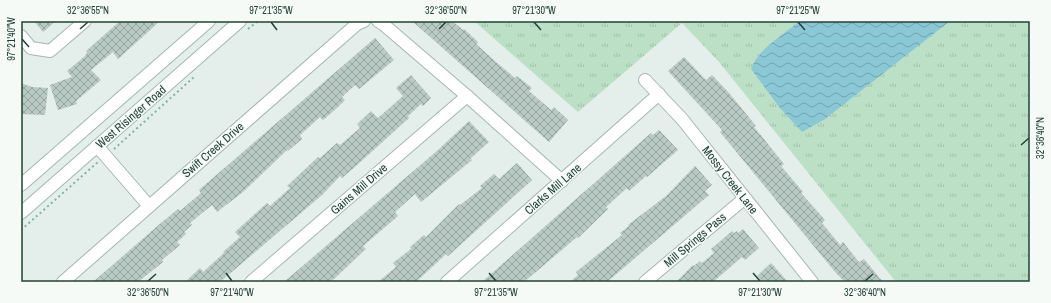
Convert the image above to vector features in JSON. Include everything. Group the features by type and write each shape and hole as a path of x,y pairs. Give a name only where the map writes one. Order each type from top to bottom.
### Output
{"street":[{"path":"21,36 31,48 50,51 85,21"},
{"name":"West Risinger Road","path":"21,185 209,21"},
{"name":"Swift Creek Drive","path":"63,282 357,24 364,21"},
{"path":"378,21 467,96 562,181"},
{"name":"West Risinger Road","path":"21,213 97,146 243,26"},
{"name":"Mossy Creek Lane","path":"645,80 682,119 812,282"},
{"name":"Clarks Mill Lane","path":"447,282 659,94"},
{"name":"Gains Mill Drive","path":"251,282 467,96"},
{"path":"97,146 149,206"},
{"name":"Mill Springs Pass","path":"646,282 745,198"}],"path":[{"path":"243,26 258,21"},
{"path":"21,230 195,77"}],"green space":[{"path":"474,21 1030,21 1030,282 896,282 719,62 682,23 578,112"}],"water":[{"path":"800,21 950,21 825,119 802,132 780,108 751,69 755,61 766,48"}],"building":[{"path":"34,21 56,21 43,32"},
{"path":"120,21 160,21 118,59 113,52 91,70 101,80 76,101 77,104 58,110 50,85 72,77 67,71 84,57 87,53 86,51"},
{"path":"412,21 452,21 463,30 464,29 478,42 476,44 515,78 517,76 532,88 529,91 551,110 554,107 568,120 549,142"},
{"path":"375,38 394,60 359,89 355,85 342,97 345,100 337,108 323,120 320,117 300,135 302,139 288,151 287,150 243,192 217,212 212,205 190,223 192,225 184,232 186,234 177,242 180,245 162,260 163,262 138,282 93,282 161,223 178,209 180,211 201,193 199,190"},
{"path":"684,57 706,80 712,75 729,93 784,164 781,166 803,192 801,193 825,220 822,223 840,245 843,242 859,262 864,259 883,282 845,282 836,273 720,132 722,130 668,71"},
{"path":"411,75 431,98 423,106 421,104 408,116 409,118 357,165 342,178 340,176 322,195 220,282 185,282 200,268 203,272 224,253 223,252 240,237 235,232 267,203 270,206 290,188 287,186 318,157 320,158 337,143 340,145 360,128 357,124 371,111 378,118 403,96 396,88"},
{"path":"21,83 32,87 48,88 45,115 21,114"},
{"path":"469,121 489,142 470,159 472,160 421,202 415,194 395,212 398,216 363,246 366,249 334,279 329,282 284,282 438,150"},
{"path":"659,130 678,150 629,191 627,188 606,207 608,209 578,238 577,237 524,282 482,282 651,133 653,135"},
{"path":"517,163 532,180 448,256 446,254 416,282 378,282 396,267 393,263 411,249 410,247 424,235 426,237 459,204 460,205 482,188 480,186 494,174 499,179"},
{"path":"695,166 712,185 705,191 709,195 607,282 570,282 578,275 576,272 622,235 620,233 629,226 628,225 666,196"},
{"path":"743,229 759,248 745,260 742,257 713,282 676,282 693,265 694,266 700,261 702,263 714,253 711,249 732,231 734,233 737,231 738,233"},
{"path":"771,263 788,282 763,282 757,276"}]}
